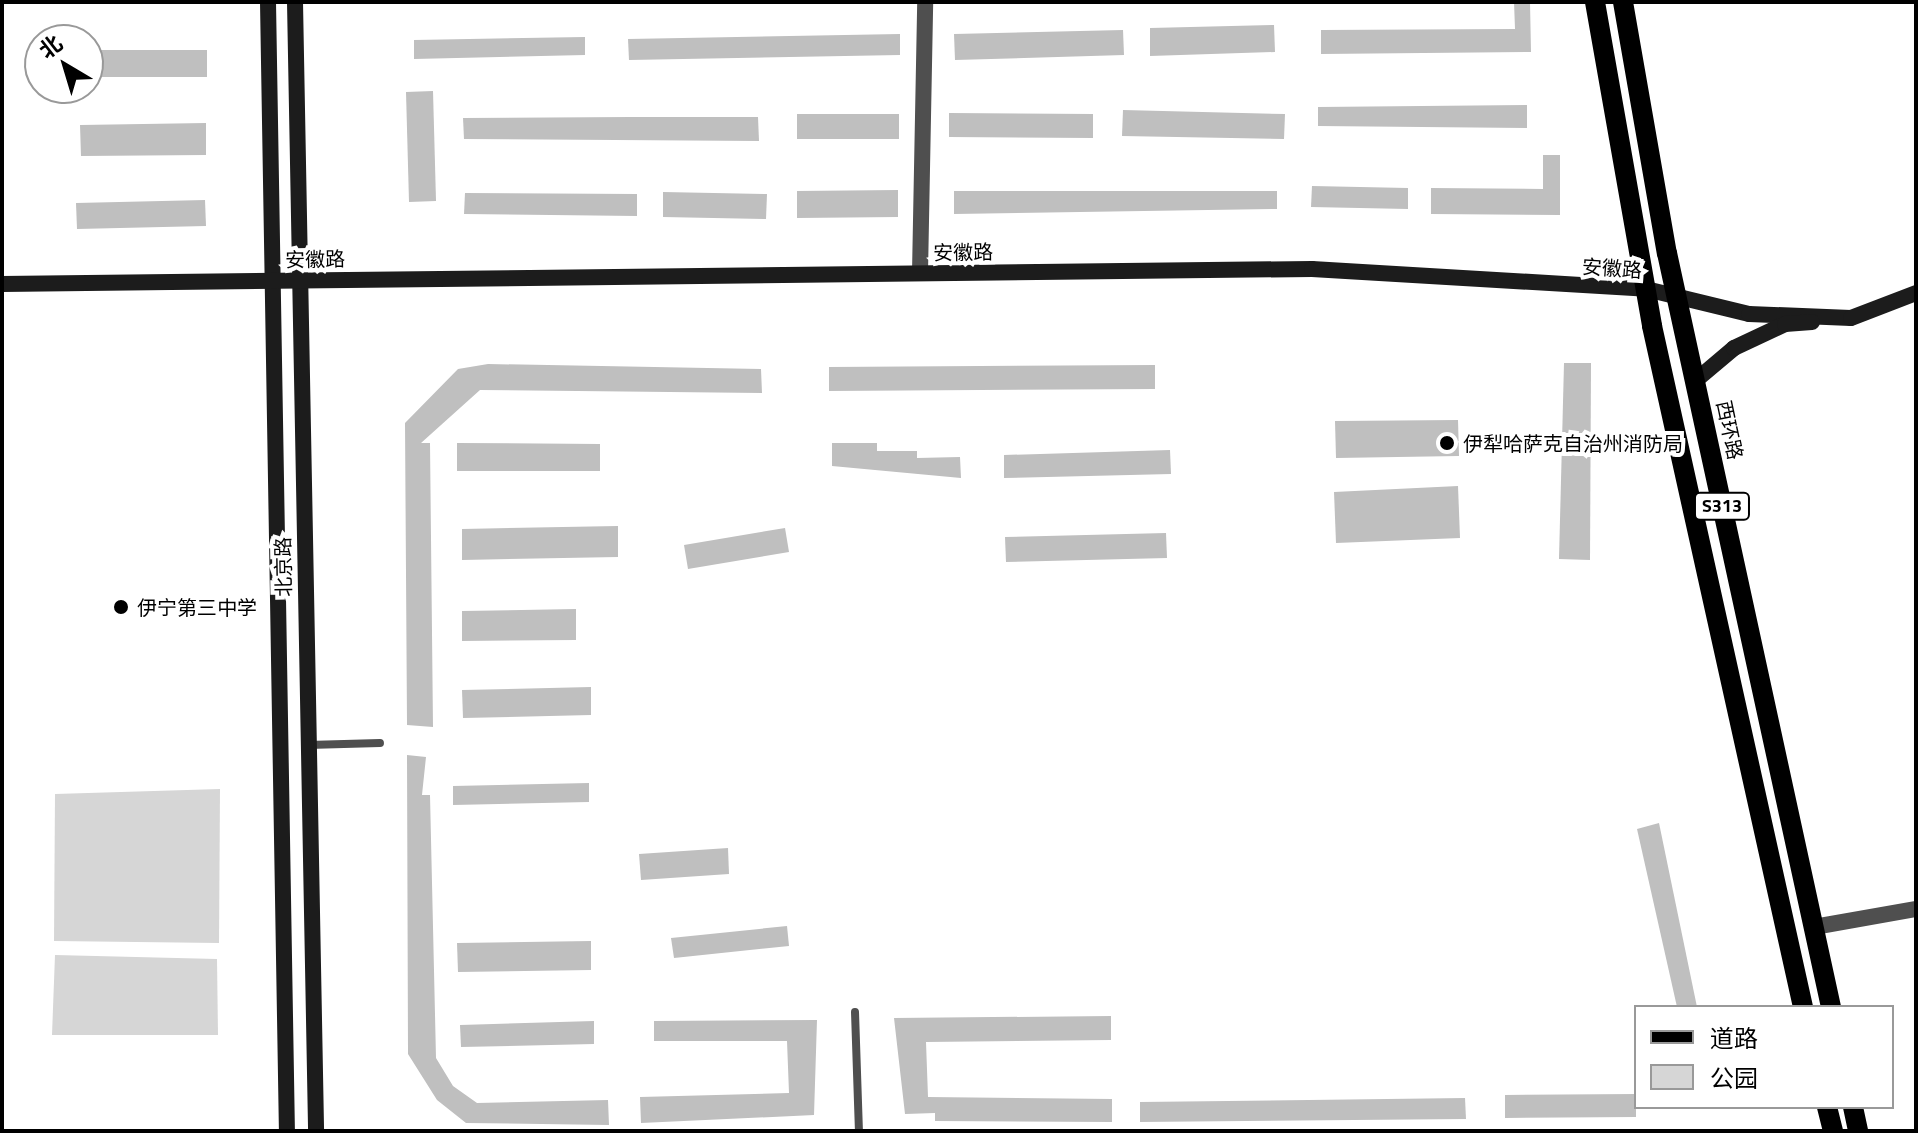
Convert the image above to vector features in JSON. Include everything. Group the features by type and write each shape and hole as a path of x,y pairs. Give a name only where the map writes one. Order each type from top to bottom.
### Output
{"main road":[{"name":"S313","path":"1595,2 1646,289 1803,1005"},
{"name":"西环路","path":"1623,2 1676,298 1831,1005"},
{"path":"1828,1109 1833,1131"},
{"path":"1853,1109 1858,1131"}],"street":[{"name":"北京路","path":"268,2 269,279 287,1131"},
{"name":"北京路","path":"295,2 296,279 316,1131"},
{"path":"920,273 925,2"},
{"name":"安徽路","path":"2,284 1312,269 1646,289 1749,314 1851,318 1916,293"},
{"path":"1695,381 1734,348 1785,324 1851,318 1916,305"},
{"path":"1814,927 1916,909"}],"lane":[{"path":"307,745 380,743"},
{"path":"855,1012 859,1131"}],"green space":[{"path":"220,789 219,943 54,941 55,794"},
{"path":"55,955 217,959 218,1035 52,1035"}],"building":[{"path":"1514,2 1530,2 1531,52 1321,54 1321,30 1515,29"},
{"path":"1274,25 1275,52 1150,56 1150,28"},
{"path":"1123,30 1124,55 955,60 954,34"},
{"path":"900,34 900,55 629,60 628,39"},
{"path":"585,37 585,55 414,59 414,40"},
{"path":"104,50 207,50 207,77 104,77"},
{"path":"433,91 436,201 409,202 406,92"},
{"path":"1527,105 1527,128 1318,126 1318,107"},
{"path":"1123,110 1285,114 1284,139 1122,136"},
{"path":"949,113 1093,114 1093,138 949,137"},
{"path":"797,114 899,114 899,139 797,139"},
{"path":"758,117 759,141 464,139 463,118"},
{"path":"206,123 206,155 81,156 80,125"},
{"path":"1543,155 1560,155 1560,215 1431,214 1431,188 1543,189"},
{"path":"1312,186 1408,188 1408,209 1311,207"},
{"path":"898,190 898,217 797,218 797,191"},
{"path":"954,191 1277,191 1277,209 954,214"},
{"path":"663,192 767,194 766,219 663,217"},
{"path":"465,193 637,194 637,216 464,214"},
{"path":"205,200 206,226 77,229 76,203"},
{"path":"1564,363 1591,363 1590,560 1559,559"},
{"path":"488,364 761,369 762,393 480,390 421,443 430,443 433,727 407,725 405,423 458,369"},
{"path":"1155,365 1155,389 829,391 829,367"},
{"path":"1458,420 1459,456 1336,458 1335,421"},
{"path":"457,443 600,444 600,471 457,471"},
{"path":"832,443 877,443 877,451 917,451 917,458 960,457 961,478 832,466"},
{"path":"1170,450 1171,474 1004,478 1004,455"},
{"path":"1458,486 1460,538 1336,543 1334,492"},
{"path":"618,526 618,557 462,560 462,529"},
{"path":"785,528 789,552 688,569 684,545"},
{"path":"1166,533 1167,558 1006,562 1005,537"},
{"path":"576,609 576,640 462,641 462,611"},
{"path":"591,687 591,715 463,718 462,690"},
{"path":"407,755 426,757 422,795 430,795 436,1058 453,1086 477,1103 608,1100 609,1125 466,1123 437,1100 408,1054"},
{"path":"589,783 589,802 453,805 453,786"},
{"path":"1659,823 1697,1005 1677,1005 1637,829"},
{"path":"728,848 729,874 641,880 639,854"},
{"path":"787,926 789,946 674,958 671,938"},
{"path":"591,941 591,970 458,972 457,943"},
{"path":"1111,1016 1111,1040 926,1042 928,1097 1112,1099 1112,1122 935,1121 935,1113 905,1114 894,1018"},
{"path":"817,1020 814,1115 641,1123 640,1097 789,1093 787,1041 654,1041 654,1021"},
{"path":"594,1021 594,1044 461,1047 460,1025"},
{"path":"1634,1094 1636,1117 1505,1118 1505,1095"},
{"path":"1465,1098 1466,1119 1140,1122 1140,1102"}],"place":[{"name":"伊犁哈萨克自治州消防局","path":"1447,443"},
{"name":"伊宁第三中学","path":"121,607"}]}
